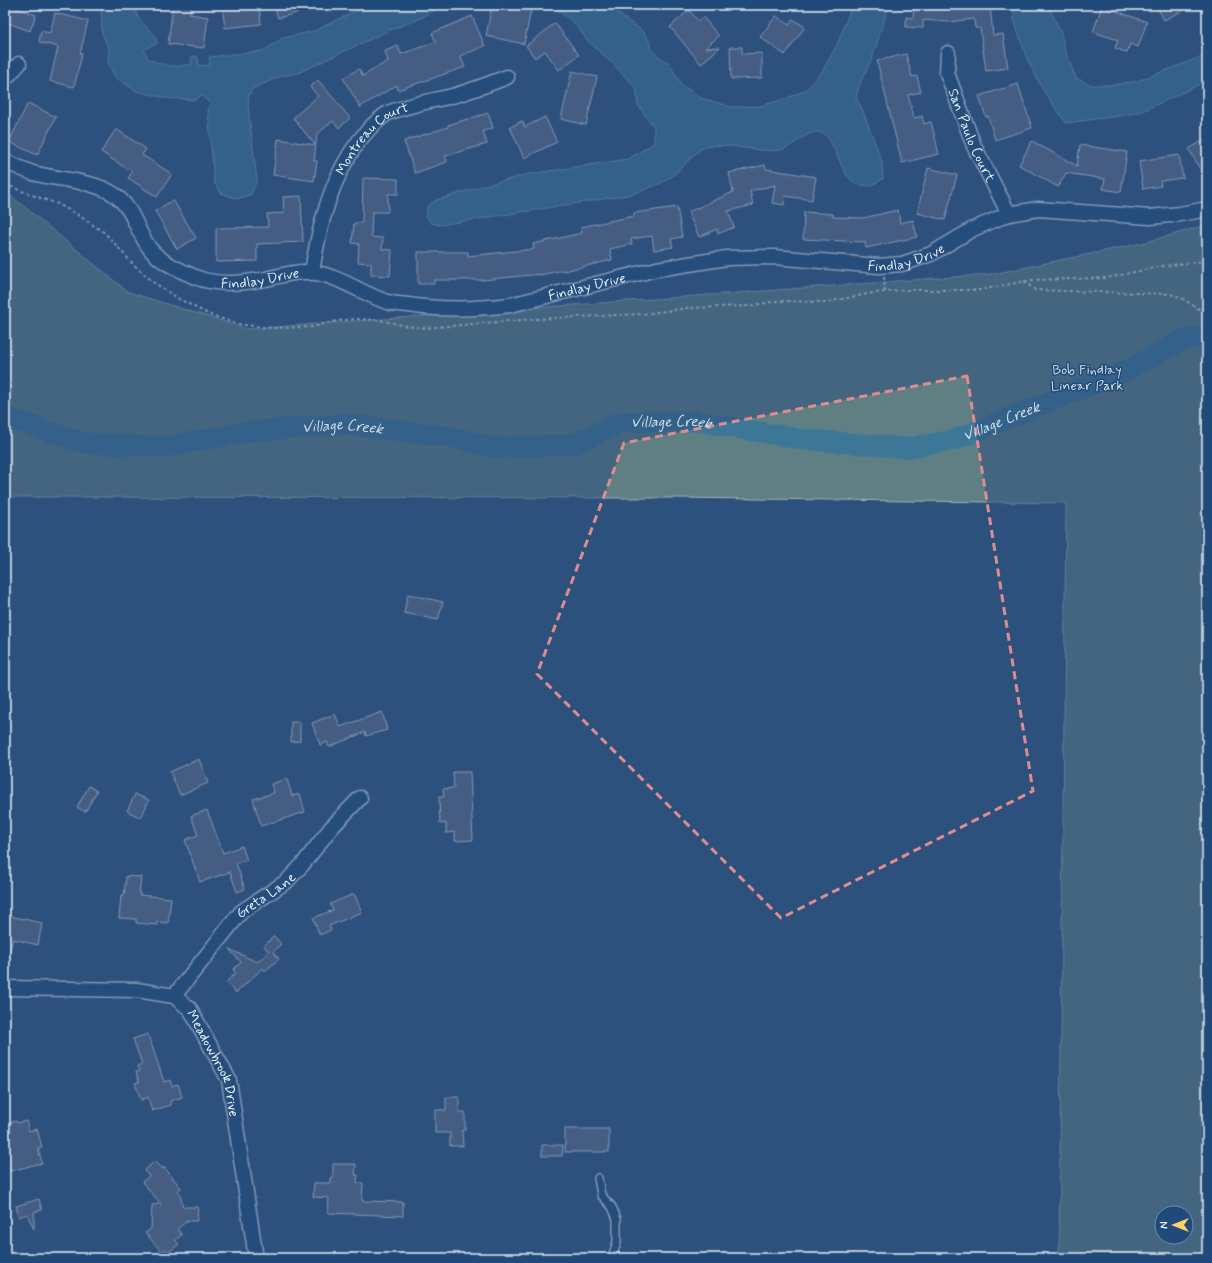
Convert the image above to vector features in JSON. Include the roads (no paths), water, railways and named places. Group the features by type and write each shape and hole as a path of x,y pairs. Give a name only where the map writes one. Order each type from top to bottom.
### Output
{"street":[{"name":"San Paulo Court","path":"948,52 947,73 974,146 1010,214"},
{"path":"5,79 19,64"},
{"name":"Montreau Court","path":"312,273 315,247 326,208 342,170 360,138 377,121 387,114 427,102 454,96 507,78"},
{"name":"Findlay Drive","path":"5,162 34,173 87,184 109,191 126,206 152,250 172,266 196,278 211,282 229,284 288,274 304,272 312,273 328,276 389,302 428,308 489,307 510,305 657,269 727,258 774,257 879,266 902,264 931,254 973,229 1010,214 1038,209 1150,217 1180,214 1207,208"},
{"name":"Greta Lane","path":"174,996 241,912 287,881 303,864 331,828 360,798"},
{"name":"Meadowbrook Drive","path":"5,988 137,990 174,996 190,1009 229,1080 256,1258"}],"lane":[{"path":"598,1178 601,1195 612,1207 618,1219 617,1242 612,1258"}],"water":[{"path":"101,5 135,5 136,13 139,19 155,36 157,44 144,50 148,59 171,66 191,65 192,56 198,57 199,66 210,65 209,57 263,51 283,38 314,31 368,5 442,5 417,20 390,30 298,73 281,76 252,89 249,96 248,106 257,181 251,194 238,199 221,193 214,182 208,109 210,104 202,95 195,100 166,98 136,91 115,77 108,62 109,48 102,34"},
{"path":"552,5 610,5 645,34 648,38 651,50 668,62 682,85 701,98 732,107 760,106 785,99 806,90 823,70 838,43 852,5 889,5 872,59 861,81 856,97 863,111 882,162 883,179 870,186 855,183 845,172 829,140 824,134 814,132 804,136 790,146 781,150 772,151 733,146 705,147 697,152 675,174 666,180 650,188 629,195 440,225 431,223 426,216 427,207 434,201 529,174 628,159 654,143 654,127 638,105 636,88 586,39 576,25"},
{"path":"1011,5 1048,5 1061,33 1065,51 1076,78 1091,85 1112,85 1137,81 1207,55 1207,80 1143,111 1119,116 1066,123 1043,90 1027,59 1014,20 1014,11"}],"waterway":[{"name":"Village Creek","path":"5,416 85,443 164,447 247,432 343,424 452,437 495,448 575,444 620,422 696,421 800,439 907,448 954,440 1130,369 1182,340 1207,335"}],"park label":[{"name":"Bob Findlay Linear Park","path":"1087,378"}]}
